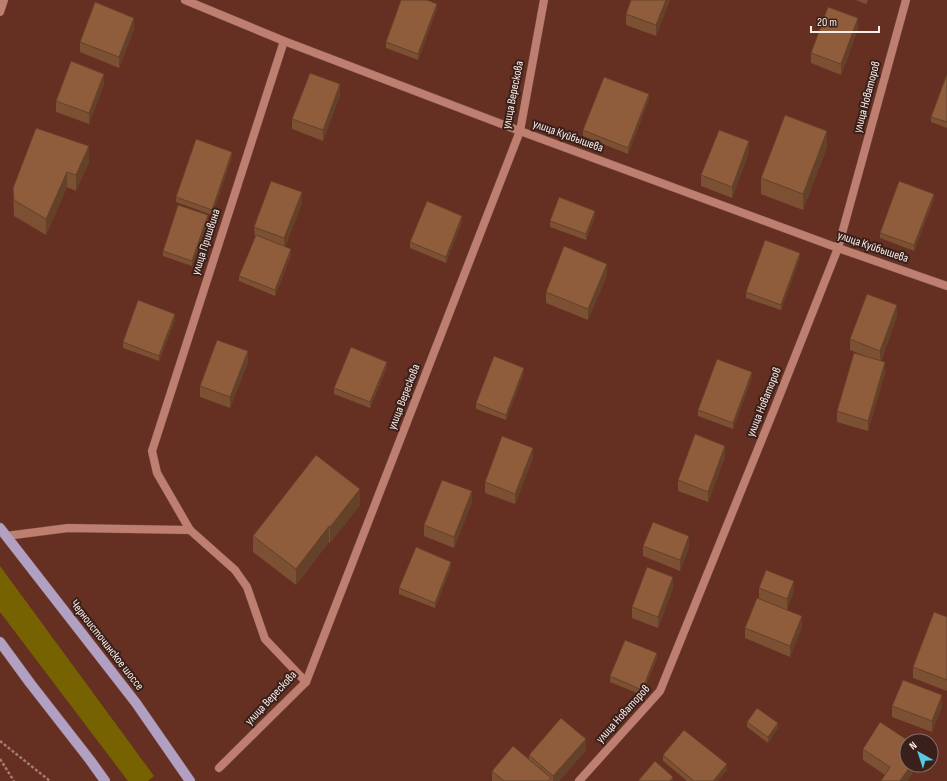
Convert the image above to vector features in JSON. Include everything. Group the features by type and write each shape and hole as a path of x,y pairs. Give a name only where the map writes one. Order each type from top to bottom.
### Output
{"main road":[{"name":"Черноисточинское шоссе","path":"3,532 136,703 190,781"},
{"path":"0,642 105,781"}],"street":[{"path":"0,12 4,0"},
{"name":"улица Куйбышева","path":"185,0 284,41 520,131 838,248 947,286"},
{"name":"улица Верескова","path":"220,768 306,682 520,131 544,0"},
{"name":"улица Новаторов","path":"580,781 660,691 838,248 906,0"},
{"name":"улица Пришвина","path":"190,530 157,473 152,451 284,41"},
{"path":"3,532 68,528 190,530 235,570 247,588 265,639 306,682"}],"path":[{"path":"0,741 50,781"},
{"path":"0,759 14,781"}],"shaded area":[{"path":"0,566 154,776 148,781 128,781 0,612"}],"building":[{"path":"401,0 427,0 437,4 418,54 386,42"},
{"path":"631,0 666,0 656,25 626,14"},
{"path":"95,2 134,18 119,57 80,42"},
{"path":"828,7 858,18 841,64 811,53"},
{"path":"71,61 104,74 89,113 56,101"},
{"path":"310,73 340,84 323,130 292,119"},
{"path":"947,74 947,122 931,117"},
{"path":"604,77 649,94 628,148 583,130"},
{"path":"785,115 827,131 803,194 761,178"},
{"path":"36,128 89,146 76,175 67,172 46,219 14,200 13,188"},
{"path":"719,130 749,141 732,187 701,175"},
{"path":"196,139 232,152 212,210 176,197"},
{"path":"271,181 302,192 284,238 254,227"},
{"path":"899,181 934,194 914,245 880,233"},
{"path":"559,197 595,211 586,234 550,221"},
{"path":"427,201 462,216 446,257 410,242"},
{"path":"178,205 208,215 192,261 163,251"},
{"path":"256,235 291,249 275,290 239,276"},
{"path":"765,240 800,253 781,305 746,292"},
{"path":"564,246 607,264 588,309 546,292"},
{"path":"867,294 897,305 880,351 850,339"},
{"path":"138,300 175,314 159,356 123,342"},
{"path":"217,340 248,351 230,397 200,386"},
{"path":"351,347 387,362 370,402 334,388"},
{"path":"854,353 885,362 868,421 837,411"},
{"path":"494,356 524,368 506,415 476,403"},
{"path":"717,359 752,372 733,423 698,410"},
{"path":"695,434 725,446 708,492 678,480"},
{"path":"502,436 533,448 515,494 485,482"},
{"path":"316,455 360,489 296,569 253,536"},
{"path":"442,480 472,491 454,537 424,525"},
{"path":"653,522 689,536 680,560 643,546"},
{"path":"416,547 451,562 435,603 399,588"},
{"path":"647,567 673,577 658,617 632,607"},
{"path":"766,570 794,581 787,599 759,588"},
{"path":"757,598 802,616 790,646 745,628"},
{"path":"934,612 947,617 947,680 913,667"},
{"path":"625,640 657,653 642,690 610,676"},
{"path":"903,680 942,695 932,721 892,706"},
{"path":"757,708 778,723 768,737 747,722"},
{"path":"561,718 586,739 553,776 529,755"},
{"path":"880,722 899,734 899,773 906,773 900,781 881,781 890,767 863,749"},
{"path":"684,730 727,764 713,781 694,781 663,755"},
{"path":"513,746 551,778 548,781 504,781 492,771"},
{"path":"655,761 673,777 670,781 638,781"}]}
